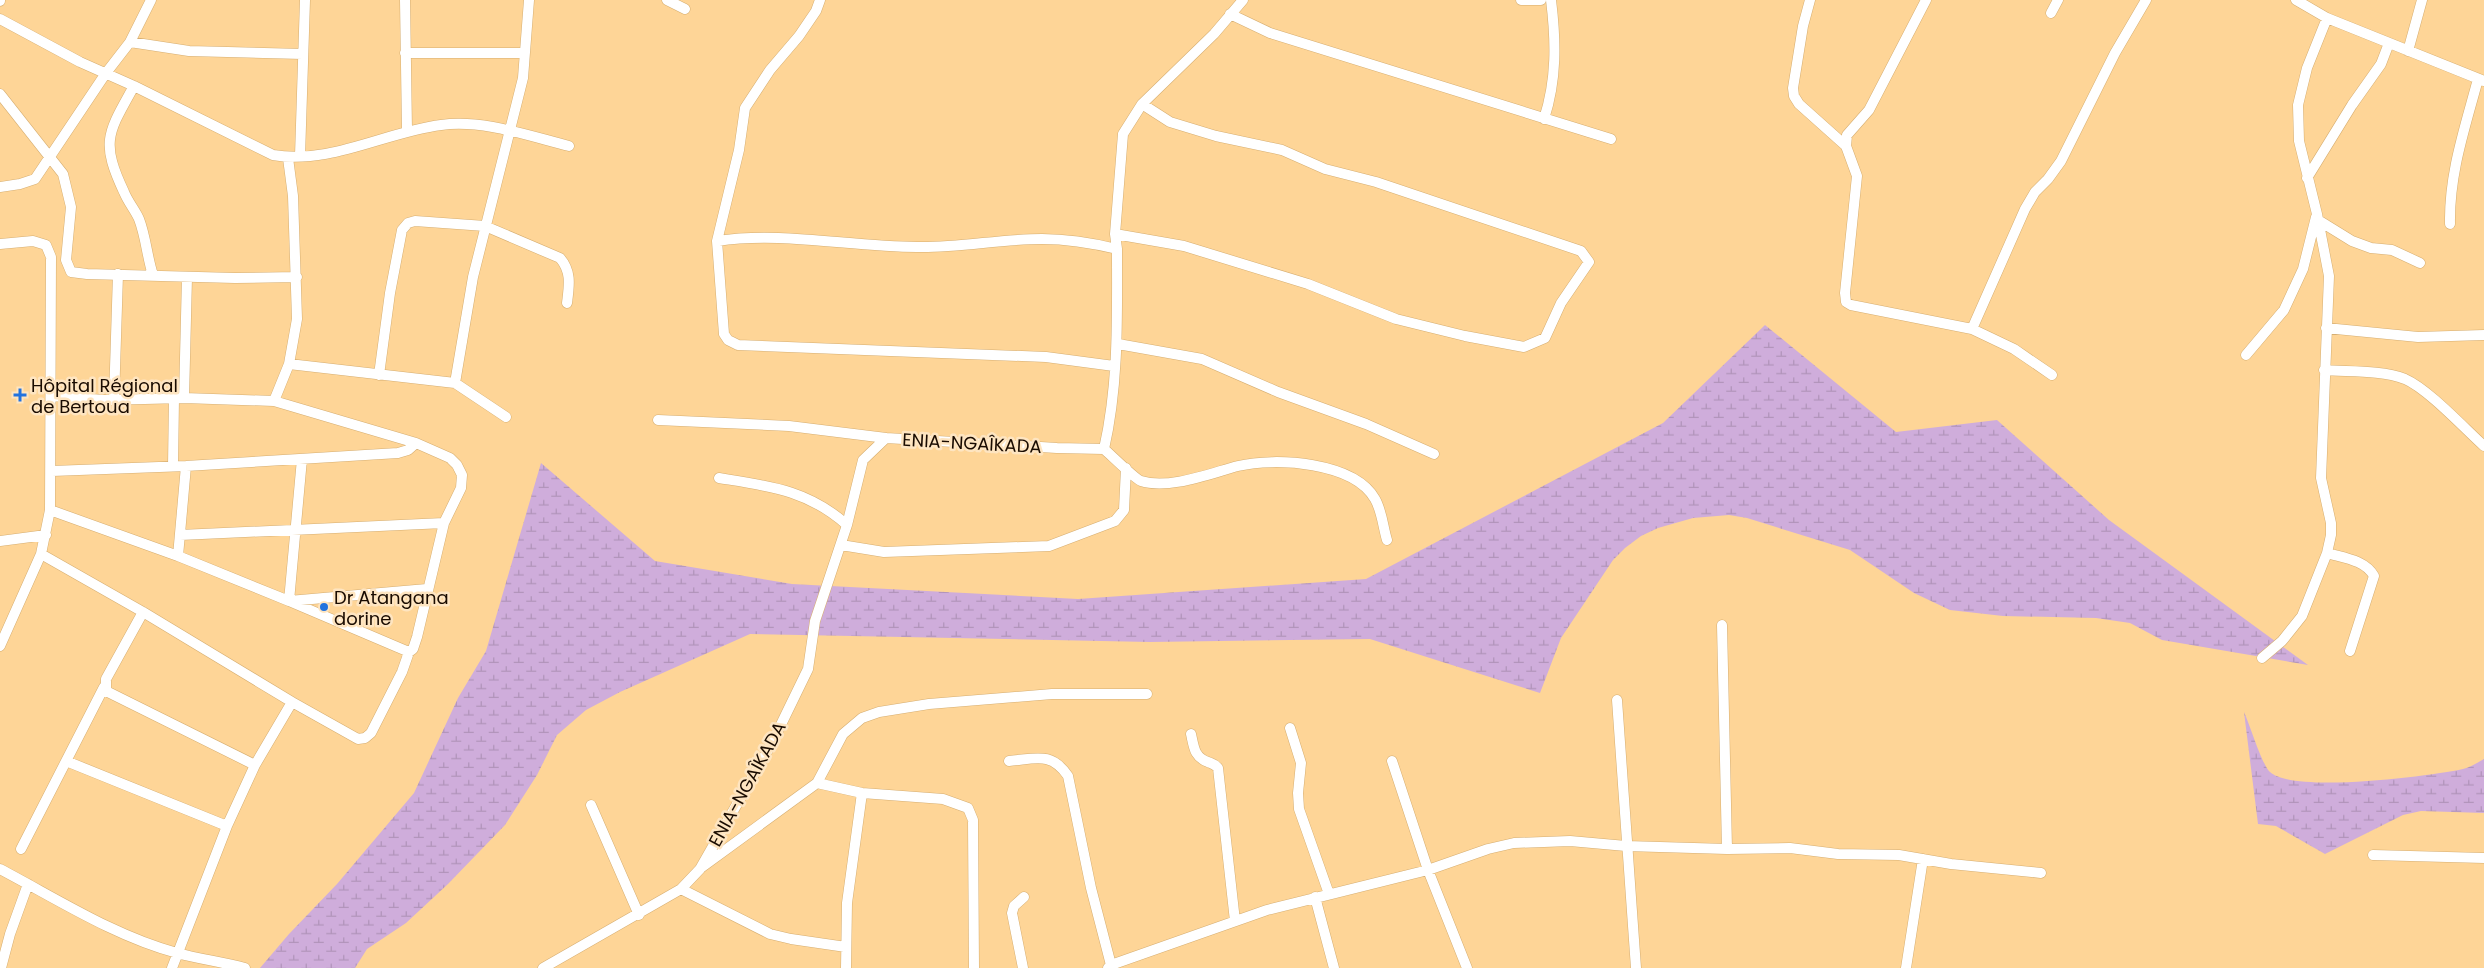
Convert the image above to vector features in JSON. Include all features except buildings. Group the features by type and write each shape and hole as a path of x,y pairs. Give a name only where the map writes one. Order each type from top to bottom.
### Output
{"street":[{"path":"0,187 20,184 35,179 106,73 130,42 151,0"},
{"path":"300,156 305,0"},
{"path":"404,0 407,130"},
{"path":"455,383 473,278 523,78 529,0"},
{"path":"667,0 685,9"},
{"path":"820,0 816,11 800,36 770,70 746,108 739,150 717,241 724,334 728,340 738,345 1046,357 1114,366"},
{"path":"1243,0 1214,34 1142,104 1124,134 1115,234 1117,249 1118,344 1114,366 1112,415 1104,449 1139,481 1155,484 1200,478 1240,466 1272,463 1316,465 1341,472 1362,483 1376,500 1387,540"},
{"path":"1521,0 1541,0"},
{"path":"1544,119 1550,100 1555,62 1555,31 1551,0"},
{"path":"1810,0 1803,26 1793,88 1794,96 1799,104 1846,146"},
{"path":"1926,0 1869,110 1847,135 1846,146 1857,176 1845,293 1846,302 1851,305 1972,329 2014,349 2052,375"},
{"path":"2051,13 2058,0"},
{"path":"1972,329 2025,209 2035,192 2048,179 2061,161 2115,53 2146,0"},
{"path":"2296,0 2327,18 2481,80 2452,172 2450,224"},
{"path":"2408,51 2422,0"},
{"path":"1230,14 1270,33 1359,59 1611,140"},
{"path":"2262,658 2282,641 2302,616 2327,552 2331,523 2321,478 2328,276 2318,217 2299,141 2298,105 2307,68 2327,18"},
{"path":"0,19 80,62 134,86 272,155 288,158 349,149 407,130 444,124 479,126 510,131 569,146"},
{"path":"130,42 189,51 303,54"},
{"path":"2307,178 2352,105 2381,64 2389,43"},
{"path":"405,53 525,54"},
{"path":"134,86 112,128 108,146 124,193 139,219 153,275"},
{"path":"0,94 63,174 71,207 66,260 71,272 187,278 297,277"},
{"path":"1115,234 1184,246 1308,284 1396,319 1524,347 1546,338 1561,303 1589,262 1581,251 1376,182 1325,169 1282,150 1216,136 1170,122 1142,104"},
{"path":"274,401 289,364 297,319 293,196 288,158"},
{"path":"2318,217 2352,241 2371,248 2392,250 2420,263"},
{"path":"2246,355 2284,310 2303,269 2318,217"},
{"path":"379,375 390,293 402,230 408,223 415,221 486,226 560,258 567,266 570,278 567,303"},
{"path":"717,241 746,236 918,247 965,246 1042,239 1085,242 1117,249"},
{"path":"0,244 33,241 46,246 51,257 52,471 50,510 41,554 0,646"},
{"path":"114,400 118,274"},
{"path":"174,466 187,278"},
{"path":"2326,328 2418,338 2484,335"},
{"path":"1118,344 1202,359 1278,392 1366,424 1434,454"},
{"path":"289,364 455,383 506,417"},
{"path":"2324,370 2392,376 2406,380 2421,390 2484,446"},
{"path":"41,554 143,612 292,702 358,739 366,738 371,733 402,672 409,652 413,649 444,523 460,488 462,475 457,465 450,458 416,443 274,401 179,398 114,400 51,396"},
{"path":"658,420 789,426 886,438"},
{"name":"ENIA-NGAÎKADA","path":"543,968 639,915 681,889 700,869 773,741 808,669 815,620 847,525 863,460 886,438 1104,449"},
{"path":"52,471 186,466 398,453 408,450 416,443"},
{"path":"289,601 302,459"},
{"path":"178,556 186,466"},
{"path":"841,545 884,552 1049,546 1115,521 1124,510 1126,468"},
{"path":"719,478 771,486 801,495 829,508 847,525"},
{"path":"50,510 178,556 409,652"},
{"path":"180,535 444,523"},
{"path":"0,541 46,535"},
{"path":"2327,552 2363,564 2370,569 2374,576 2350,651"},
{"path":"289,601 427,589"},
{"path":"21,849 104,687 106,679 143,612"},
{"path":"1722,625 1727,849"},
{"path":"104,687 109,693 255,765"},
{"path":"700,869 817,783 843,734 862,718 879,712 929,704 1052,694 1147,694"},
{"path":"1617,700 1636,968"},
{"path":"172,968 228,826 255,765 292,702"},
{"path":"1290,728 1299,751 1301,763 1298,793 1299,809 1329,894"},
{"path":"1191,734 1195,753 1200,759 1215,764 1218,768 1235,921"},
{"path":"1009,761 1049,758 1060,764 1068,776 1109,966 1267,910 1428,870 1488,849 1514,843 1570,840 1626,846 1727,849 1790,848 1838,854 1899,855 2041,873"},
{"path":"66,761 228,826"},
{"path":"1392,761 1428,870 1466,968"},
{"path":"817,783 862,793 943,799 968,808 973,820 974,968"},
{"path":"846,968 847,903 862,793"},
{"path":"591,805 639,915"},
{"path":"2373,855 2484,858"},
{"path":"1906,968 1923,859"},
{"path":"0,869 103,925 177,953 245,968"},
{"path":"1,968 10,934 28,884"},
{"path":"681,889 770,934 790,939 846,946"},
{"path":"1023,968 1012,913 1014,906 1024,897"},
{"path":"1315,898 1334,968"}],"green space":[{"path":"1765,325 1896,432 1997,420 2109,520 2308,665 2162,640 2130,623 2096,618 2003,616 1950,610 1914,593 1850,550 1747,518 1729,515 1693,518 1658,528 1641,536 1625,548 1613,560 1561,638 1540,693 1370,639 1150,642 750,634 620,692 586,710 557,735 537,775 505,825 448,884 406,923 367,949 355,968 260,968 289,934 337,884 414,793 458,698 486,651 541,463 655,561 792,584 1078,599 1366,579 1663,423"},
{"path":"2244,712 2267,768 2270,772 2284,778 2306,782 2333,783 2394,779 2463,769 2484,759 2484,813 2421,811 2403,815 2325,854 2276,826 2258,824"}],"place":[{"name":"Hôpital Régional de Bertoua","path":"20,395"},
{"name":"Dr Atangana dorine","path":"324,607"}]}
